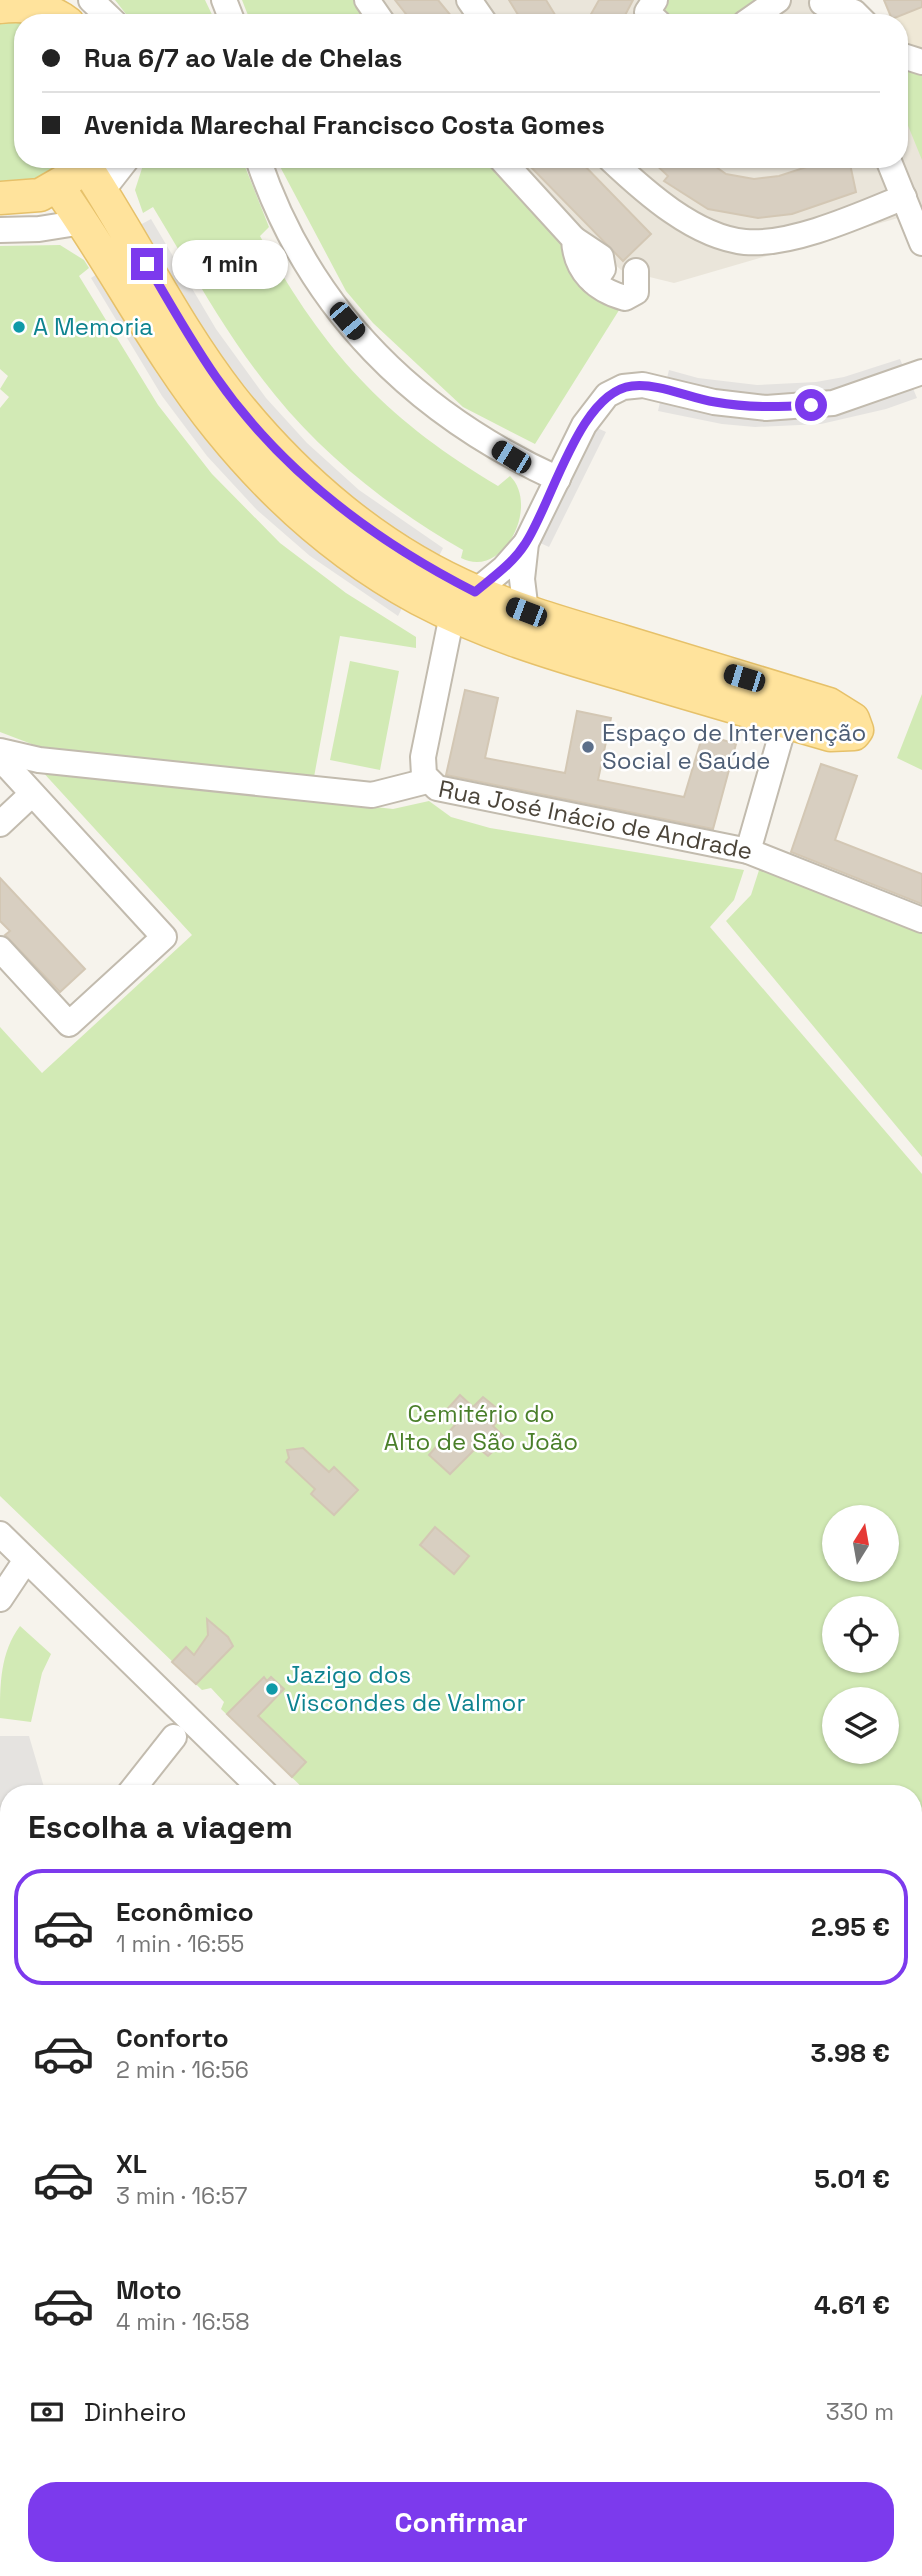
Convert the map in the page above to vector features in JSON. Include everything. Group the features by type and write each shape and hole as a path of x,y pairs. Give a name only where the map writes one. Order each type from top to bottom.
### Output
{"main road":[{"path":"0,7 51,11"},
{"path":"0,198 24,198 58,187 80,168"},
{"path":"58,187 192,394 273,490 354,558 398,587 452,615 540,649 838,736 854,734 857,730 853,719 829,704 526,612 475,592 412,559 358,522 278,450 216,377 90,168"}],"street":[{"path":"91,0 106,14"},
{"path":"757,14 778,0"},
{"path":"825,9 856,14"},
{"path":"102,191 120,168"},
{"path":"262,168 284,219 309,266 334,304 366,344 395,374 440,412 511,457 558,479"},
{"path":"509,168 574,239 574,256 582,270 604,292 625,298 636,292 636,271"},
{"path":"619,168 694,226 745,242 798,236 904,197"},
{"path":"892,168 922,243"},
{"path":"0,230 39,229 83,222"},
{"path":"475,592 504,568 526,543 593,410 607,395 624,387 652,386 714,402 766,408 833,403 922,372"},
{"path":"526,543 522,579 526,612"},
{"name":"Rua José Inácio de Andrade","path":"452,615 423,757 427,781 448,792 748,851 922,920"},
{"path":"748,851 785,722"},
{"path":"4,752 39,760 372,795 427,781"},
{"path":"0,949 69,1024 164,937 10,769 4,752"},
{"path":"0,824 32,794"},
{"path":"0,1534 257,1785"},
{"path":"0,1599 26,1560"},
{"path":"136,1785 174,1737"}],"shaded area":[{"path":"379,0 855,0 860,14 390,14"},
{"path":"883,0 922,0 922,54 908,49 908,14 888,14"},
{"path":"908,124 922,157 922,211 674,283 621,270 559,213 517,168 908,168"},
{"path":"151,219 216,329 266,398 307,443 359,490 443,548 438,558 348,498 271,424 205,337 140,225"},
{"path":"102,271 404,604 398,616 310,556 257,510 207,456 162,396 91,278"},
{"path":"900,359 905,371 877,381 817,394 756,397 666,382 669,370 698,378 757,385 816,382 844,377"},
{"path":"912,386 917,398 886,409 821,424 755,427 722,424 658,411 661,398 692,406"},
{"path":"593,426 606,432 549,547 536,541"},
{"path":"0,1736 29,1736 43,1785 0,1785"}],"green space":[{"path":"115,0 205,0 212,14 126,14"},
{"path":"242,0 354,0 366,14 247,14"},
{"path":"664,0 768,0 746,14 662,14 657,10"},
{"path":"14,21 14,168 60,168 47,175 19,182 0,182 0,22"},
{"path":"908,69 922,75 922,160 908,126"},
{"path":"142,168 246,168 269,227 260,236 308,314 333,348 360,379 422,435 498,486 510,476 518,489 521,504 513,536 503,549 491,559 477,562 461,558 463,550 386,500 316,440 275,395 241,350 153,207 143,213 135,190"},
{"path":"281,168 502,168 621,307 535,444 463,407 373,323 346,291"},
{"path":"60,245 84,260 89,268 79,276 158,405 212,474 280,543 346,593 416,637 416,648 340,636 314,777 42,748 0,732 0,408 9,397 0,389 8,376 0,369 0,246"},
{"path":"350,661 399,671 380,770 330,760"},
{"path":"922,694 922,770 897,758"},
{"name":"Cemitério do Alto de São João","path":"40,769 393,809 429,801 451,817 490,828 744,870 734,900 710,927 922,1174 922,1785 300,1785 221,1709 224,1702 211,1688 202,1690 0,1496 0,1027 42,1073 192,935"},
{"path":"761,864 922,923 922,1157 726,921 751,895"},
{"path":"20,1626 51,1654 42,1673 31,1722 0,1718 5,1658"}],"building":[{"path":"395,0 438,0 450,14 406,14"},
{"path":"509,0 546,0 555,14 518,14"},
{"path":"599,0 633,0 626,14 591,14"},
{"path":"884,0 922,0 922,7 904,14 890,14"},
{"path":"532,168 587,168 651,234 623,261"},
{"path":"660,168 718,168 726,174 754,179 779,176 804,168 851,168 856,192 792,214 758,218 708,209 664,181 668,176"},
{"path":"465,690 498,698 485,758 565,773 577,711 611,718 598,780 684,797 703,734 736,744 713,829 446,775"},
{"path":"821,764 857,776 835,840 922,874 922,904 791,852"},
{"path":"0,878 85,969 60,992 5,935 10,931 0,921"},
{"path":"460,1395 473,1407 483,1397 504,1414 493,1426 506,1439 488,1456 477,1447 450,1474 429,1455 455,1425 443,1414"},
{"path":"303,1448 329,1472 334,1467 358,1490 334,1515 311,1494 315,1489 286,1462 289,1458 287,1450"},
{"path":"435,1527 469,1556 454,1574 420,1545"},
{"path":"207,1619 228,1637 233,1646 196,1684 172,1662 186,1647 194,1655 208,1635"},
{"path":"264,1677 267,1681 271,1677 284,1689 258,1716 306,1762 292,1777 227,1714"}],"place":[{"name":"A Memoria","path":"19,327"},
{"name":"Espaço de Intervenção Social e Saúde","path":"588,747"},
{"name":"Jazigo dos Viscondes de Valmor","path":"272,1689"}],"route":[{"path":"147,264 216,377 245,414 309,482 358,522 412,559 475,592 504,568 526,543 584,425 607,395 624,387 643,385 714,402 766,408 811,405"}]}
